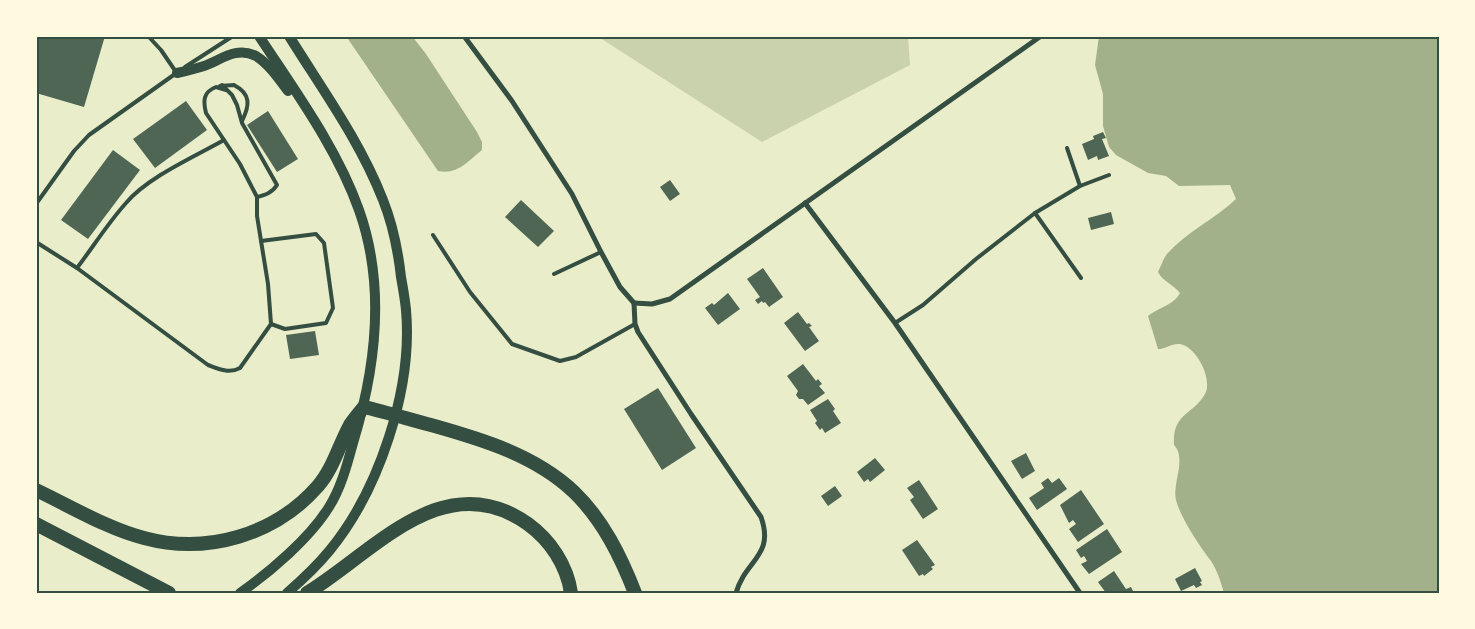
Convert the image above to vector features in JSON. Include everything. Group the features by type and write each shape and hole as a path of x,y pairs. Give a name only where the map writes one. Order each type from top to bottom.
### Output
{"highway":[{"path":"36,490 143,538 191,544 238,538 273,522 292,510 312,492 325,476 351,424 364,407 395,414 489,443 519,455 553,476 574,492 606,532 618,552 636,593"},
{"path":"306,593 395,530 426,513 463,503 502,510 522,519 533,527 558,556 568,578 571,593"},
{"path":"36,524 169,593"}],"main road":[{"path":"240,593 299,542 326,512 341,482 364,407 374,342 374,290 366,234 358,208 329,146 260,36"},
{"path":"287,593 324,557 353,519 375,476 385,451 395,414 405,363 406,311 397,247 377,185 360,152 289,36"},
{"path":"177,73 204,66 231,54 238,52 246,53 256,56 265,64 304,105"}],"street":[{"path":"464,36 512,101 572,194 620,287 634,303 635,324 638,332 761,517 765,530 765,540 761,552 744,576 736,593"},
{"path":"634,303 652,304 670,299 1042,36"},
{"path":"804,203 895,323 1080,593"}],"lane":[{"path":"148,36 161,50 177,73"},
{"path":"36,204 74,151 89,135 233,36"},
{"path":"36,242 77,268 208,365 233,372 240,368 271,324 268,284 261,241 257,197 240,164 206,113 205,95 209,90 216,87 234,85 246,93 248,102 246,114 242,122"},
{"path":"222,86 237,105 242,122 277,185 267,194 257,197"},
{"path":"216,87 226,90"},
{"path":"77,268 126,202 140,190 184,162 224,140"},
{"path":"1067,148 1080,186"},
{"path":"895,323 923,306 976,259 1035,213 1080,186 1108,175"},
{"path":"1035,213 1081,278"},
{"path":"261,241 316,234 324,244 333,308 326,323 285,329 271,324"},
{"path":"433,234 470,292 512,344 560,361 576,357 635,324"},
{"path":"554,274 601,252"}],"shaded area":[{"path":"346,36 412,36 426,54 477,132 482,142 482,150 457,169 445,172 438,171"},
{"path":"597,36 908,36 910,65 762,142"},
{"path":"1099,36 1439,36 1439,593 1224,593 1219,576 1178,507 1175,493 1179,464 1178,451 1174,445 1176,426 1205,394 1207,381 1205,373 1197,357 1186,346 1177,344 1158,349 1148,316 1170,304 1180,293 1162,278 1158,272 1167,254 1183,239 1236,199 1230,185 1179,186 1166,176 1148,173 1116,155 1109,147 1103,126 1103,94 1095,65"}],"building":[{"path":"36,36 105,36 84,107 36,93"},
{"path":"186,101 207,130 155,168 133,139"},
{"path":"268,111 298,159 277,172 247,125"},
{"path":"1103,132 1106,138 1102,139 1109,156 1098,160 1097,156 1088,160 1082,144 1094,139 1093,136"},
{"path":"113,150 140,170 88,239 61,220"},
{"path":"670,180 680,194 670,201 660,187"},
{"path":"521,200 554,231 538,247 505,217"},
{"path":"1111,212 1114,224 1091,230 1088,218"},
{"path":"763,268 783,297 769,307 762,301 758,304 755,300 760,297 747,279"},
{"path":"728,293 740,309 718,325 705,308 712,303 714,305"},
{"path":"798,312 807,324 809,323 812,326 809,327 819,341 805,351 784,323"},
{"path":"315,331 319,355 290,359 286,335"},
{"path":"803,364 816,381 818,379 822,384 819,386 825,393 808,405 796,395 798,391 787,376"},
{"path":"658,388 696,448 662,470 624,409"},
{"path":"828,399 841,423 825,433 815,423 817,421 810,410"},
{"path":"1026,453 1035,471 1022,479 1011,461"},
{"path":"875,458 885,470 870,482 868,479 864,482 857,472"},
{"path":"1048,478 1052,483 1059,478 1067,489 1037,510 1029,498 1044,488 1041,483"},
{"path":"919,480 938,509 923,519 910,500 914,497 907,488"},
{"path":"835,486 842,496 828,506 821,496"},
{"path":"1081,490 1104,524 1078,542 1069,529 1076,524 1073,520 1069,523 1060,505"},
{"path":"1107,529 1122,552 1089,574 1081,564 1087,561 1084,556 1081,558 1076,550"},
{"path":"917,540 935,565 924,576 923,574 919,576 902,550"},
{"path":"1195,568 1202,581 1200,582 1202,585 1196,588 1194,585 1181,591 1175,579"},
{"path":"1114,571 1126,589 1131,587 1134,593 1106,593 1098,582"}]}
